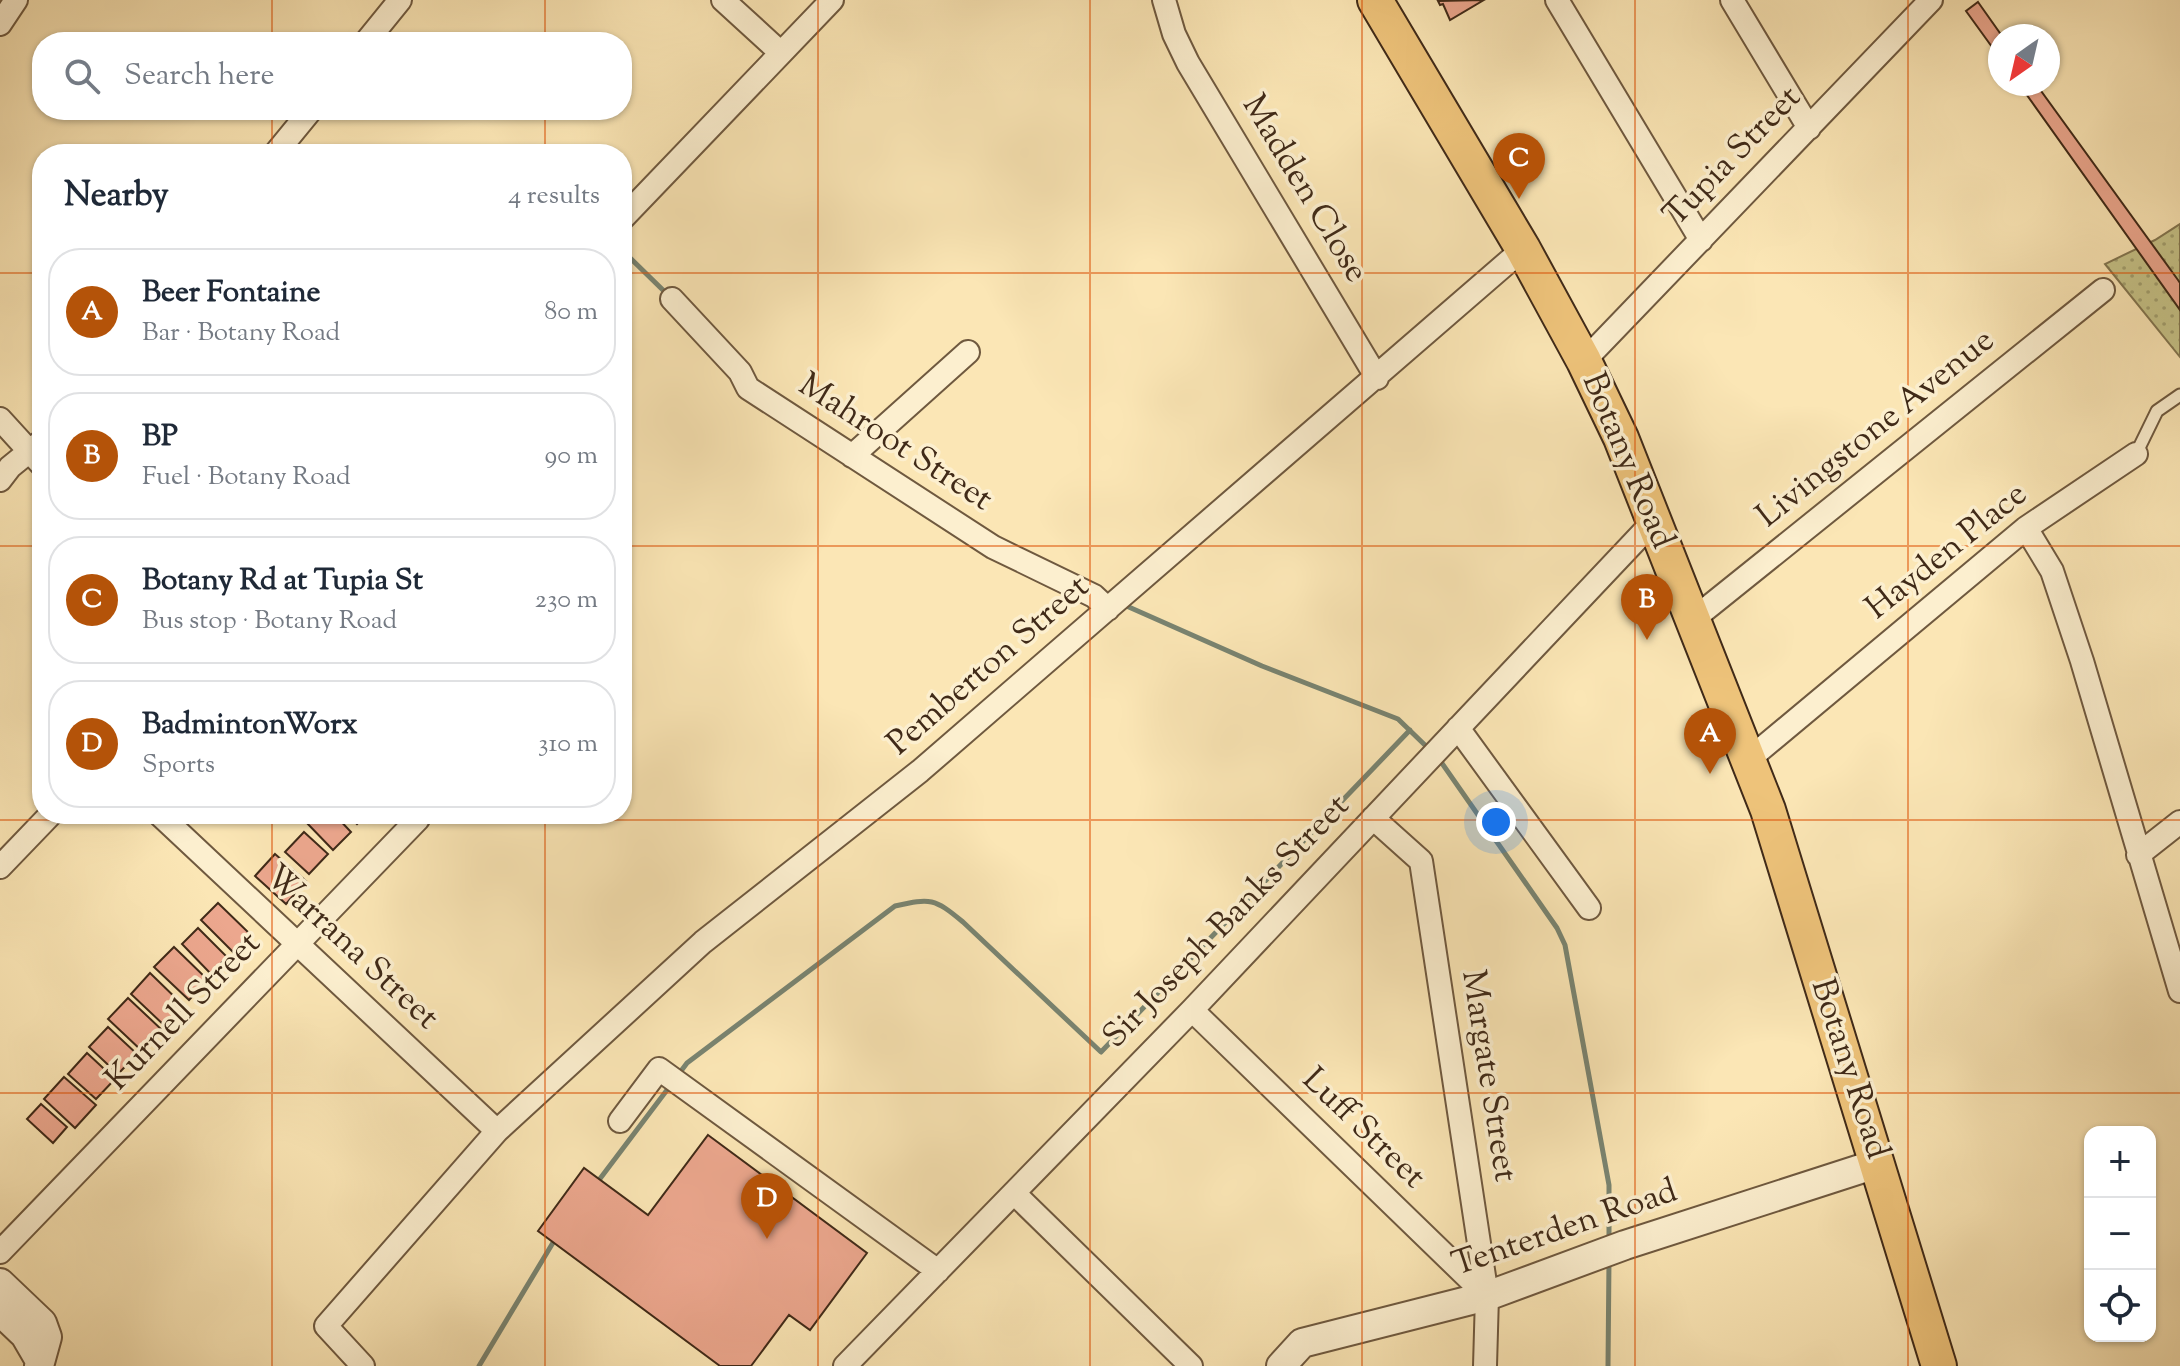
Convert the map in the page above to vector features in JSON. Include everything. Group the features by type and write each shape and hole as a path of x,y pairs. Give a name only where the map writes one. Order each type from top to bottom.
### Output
{"main road":[{"name":"Botany Road","path":"1375,0 1523,249 1584,361 1621,438 1786,863 1939,1366"}],"street":[{"path":"0,24 16,0"},
{"path":"374,32 400,0"},
{"path":"723,0 781,53"},
{"path":"632,209 832,0"},
{"name":"Madden Close","path":"1164,0 1174,34 1188,63 1377,378"},
{"path":"1557,0 1701,240"},
{"path":"1732,0 1809,128"},
{"name":"Tupia Street","path":"1584,361 1931,0"},
{"path":"283,144 303,120"},
{"name":"Pemberton Street","path":"363,1366 326,1326 497,1131 703,942 920,771 1523,249"},
{"name":"Livingstone Avenue","path":"1691,621 2103,290"},
{"name":"Mahroot Street","path":"672,299 740,372 748,388 993,547 1094,596 1108,609"},
{"path":"852,456 968,352"},
{"path":"0,419 32,447"},
{"name":"Hayden Place","path":"1748,760 2026,528 2136,454"},
{"path":"0,480 10,467 32,455"},
{"name":"Sir Joseph Banks Street","path":"845,1366 1192,1010 1654,521"},
{"path":"2026,528 2052,571 2082,661 2180,991"},
{"path":"1458,728 1589,908"},
{"name":"Margate Street","path":"1373,818 1421,861 1487,1296 1485,1366"},
{"path":"2138,855 2180,822"},
{"path":"0,867 41,824"},
{"name":"Warrana Street","path":"170,824 497,1131"},
{"name":"Kurnell Street","path":"0,1252 413,824"},
{"name":"Luff Street","path":"1192,1010 1487,1296"},
{"path":"620,1121 659,1069 938,1271"},
{"name":"Tenterden Road","path":"1281,1366 1302,1343 1487,1296 1625,1245 1879,1163"},
{"path":"1014,1193 1191,1366"},
{"path":"0,1283 42,1323 47,1337 39,1362"},
{"path":"0,1311 25,1335 39,1362"}],"lane":[{"name":"Hayden Place","path":"2136,454 2157,411 2180,395"}],"shaded area":[{"path":"2180,224 2180,357 2105,264"}],"building":[{"path":"1484,0 1450,20 1443,4 1440,5 1438,1"},
{"path":"1978,2 1994,24 1988,24 1988,41 1966,11"},
{"path":"2028,96 2045,96 2178,280 2180,310"},
{"path":"308,824 343,824 351,832 333,850"},
{"path":"304,832 328,854 309,874 285,852"},
{"path":"275,854 306,881 286,904 255,876"},
{"path":"218,903 250,934 233,952 201,920"},
{"path":"198,928 227,957 211,974 182,944"},
{"path":"174,947 208,980 189,1000 154,967"},
{"path":"150,973 185,1007 166,1027 131,994"},
{"path":"128,998 162,1030 142,1051 108,1019"},
{"path":"108,1027 137,1054 118,1074 89,1047"},
{"path":"87,1053 115,1079 96,1099 68,1074"},
{"path":"64,1077 96,1105 75,1128 44,1099"},
{"path":"41,1104 67,1127 53,1143 27,1119"},
{"path":"708,1135 867,1253 810,1330 789,1315 751,1366 720,1366 538,1231 584,1168 648,1215"}],"waterway":[{"path":"632,260 667,294"},
{"path":"1122,604 1262,666 1398,719 1429,749"},
{"path":"678,1075 687,1063 895,906 925,901 938,904 963,922 1101,1052 1410,730"},
{"path":"1439,759 1557,928 1565,945 1609,1185 1609,1242"},
{"path":"596,1184 670,1086"},
{"path":"479,1366 557,1236"},
{"path":"1608,1366 1609,1260"}],"place":[{"name":"Botany Rd at Tupia St","path":"1519,199"},
{"name":"BP","path":"1647,640"},
{"name":"Beer Fontaine","path":"1710,774"},
{"name":"BadmintonWorx","path":"767,1239"}]}
